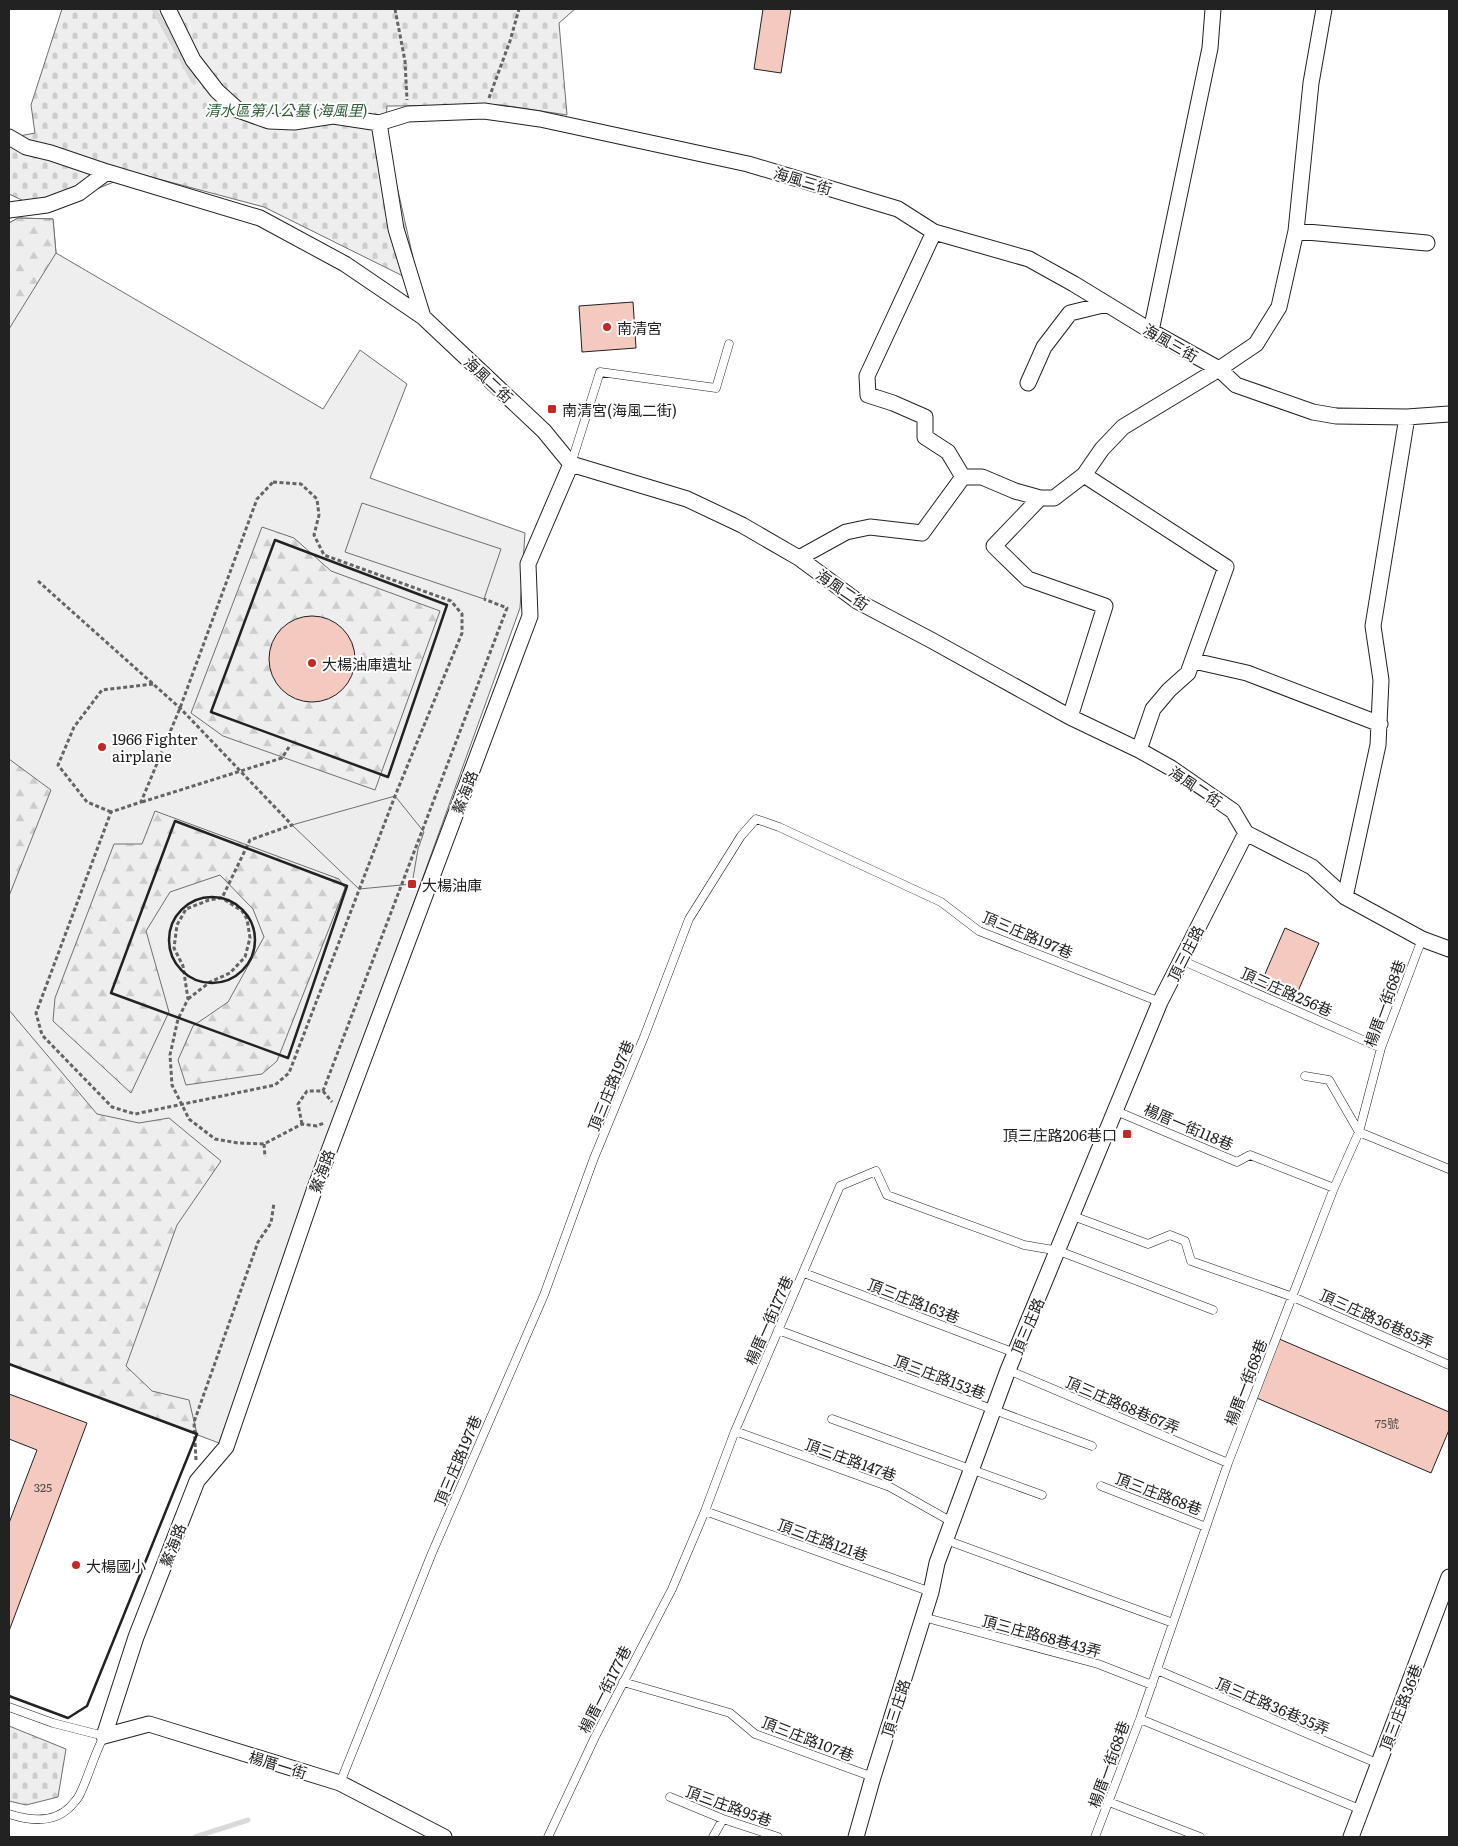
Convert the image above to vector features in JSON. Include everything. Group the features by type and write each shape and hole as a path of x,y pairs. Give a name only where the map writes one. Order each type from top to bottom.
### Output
{"street":[{"name":"海風三街","path":"168,9 193,60 217,91 238,110 269,121 294,122 333,116 379,123 408,114 484,111 540,119 748,164 898,209 934,232 1029,259 1219,369 1236,385 1313,412 1336,416 1407,417 1449,414"},
{"path":"1151,331 1210,48 1214,9"},
{"path":"963,478 982,477 1015,491 1040,498 1054,498 1084,475 1102,449 1123,427 1219,369 1256,344 1279,307 1296,231 1311,83 1324,9"},
{"name":"海風二街","path":"379,123 396,229 424,317 544,431 571,464 687,499 742,525 799,558 857,601 1070,717 1139,750 1171,768 1233,811 1246,833"},
{"path":"9,137 26,147 51,153 107,172 260,218 345,264 424,317"},
{"path":"9,210 48,205 79,192 107,172"},
{"path":"1296,231 1427,243"},
{"path":"934,232 867,376 868,395 893,403 925,417 925,437 948,452 963,478"},
{"path":"1028,383 1044,347 1070,313 1107,304"},
{"path":"1345,897 1378,745 1381,680 1373,626 1407,417"},
{"name":"鰲海路","path":"104,1736 136,1638 197,1481 226,1447 315,1188 530,616 528,564 571,464"},
{"path":"1084,475 1226,567 1194,661 1188,673 1169,690 1153,710 1139,750"},
{"path":"799,558 846,532 870,526 922,534 963,478"},
{"path":"1040,498 994,546 1028,579 1105,606 1070,717"},
{"path":"1194,661 1247,673 1380,724"},
{"path":"1246,833 1312,867 1345,897 1422,939 1449,949"},
{"name":"頂三庄路","path":"856,1837 931,1592 937,1564 1008,1370 1059,1251 1160,1002 1246,833"},
{"name":"頂三庄路36巷","path":"1351,1837 1449,1577"},
{"name":"楊厝一街","path":"104,1736 149,1724 340,1783 444,1837"}],"lane":[{"path":"571,464 600,372 716,388 729,344"},
{"name":"頂三庄路197巷","path":"340,1783 432,1553 544,1295 594,1158 690,919 741,836 756,819 796,834 941,902 979,931 1160,1002"},
{"name":"楊厝一街68巷","path":"1095,1837 1140,1719 1228,1462 1334,1188 1359,1132 1381,1048 1422,939"},
{"name":"頂三庄路256巷","path":"1181,960 1381,1048"},
{"path":"1305,1076 1329,1080 1359,1132 1449,1169"},
{"name":"楊厝一街118巷","path":"1116,1111 1238,1162 1250,1155 1334,1188"},
{"name":"楊厝一街177巷","path":"548,1837 595,1737 672,1589 706,1511 735,1431 840,1186 876,1171 887,1195 1024,1245 1059,1251 1213,1310"},
{"name":"頂三庄路36巷85弄","path":"1073,1216 1148,1244 1170,1235 1185,1241 1192,1261 1293,1296 1449,1364"},
{"name":"頂三庄路163巷","path":"804,1273 1015,1353"},
{"name":"頂三庄路153巷","path":"778,1330 1092,1446"},
{"name":"頂三庄路68巷67弄","path":"1008,1370 1228,1462"},
{"path":"832,1419 1042,1495"},
{"name":"頂三庄路147巷","path":"735,1431 890,1487 952,1522"},
{"name":"頂三庄路68巷","path":"1101,1486 1206,1527"},
{"name":"頂三庄路121巷","path":"706,1511 931,1592"},
{"path":"946,1540 1173,1623"},
{"name":"頂三庄路68巷43弄","path":"923,1617 1098,1664 1152,1685"},
{"name":"頂三庄路36巷35弄","path":"1157,1670 1379,1764"},
{"name":"頂三庄路107巷","path":"623,1682 730,1713 755,1734 873,1777"},
{"path":"9,1707 53,1723 104,1736"},
{"path":"1140,1719 1362,1810"},
{"name":"鰲海路","path":"9,1814 23,1819 46,1820 65,1812 80,1796 104,1736"},
{"name":"頂三庄路95巷","path":"670,1797 722,1819 778,1837"},
{"path":"1109,1802 1200,1837"},
{"path":"713,1837 722,1819"}],"path":[{"path":"395,9 405,61 408,114"},
{"path":"484,111 510,41 519,9"},
{"path":"111,812 36,1013 42,1035 112,1107 135,1114 275,1085 289,1073 395,796 462,633 462,614 451,601 324,554 314,534 319,515 317,499 300,484 273,482 257,499 180,708 142,802"},
{"path":"38,580 180,708 292,825 250,840 222,898"},
{"path":"323,1091 507,608 484,599"},
{"path":"154,684 102,690 74,728 58,765 87,802 111,812 282,758 289,747"},
{"path":"188,999 183,966 174,948 177,925 186,909 209,900 222,898 242,911 247,919 250,938 245,957 230,973 210,982 188,999 178,1019 170,1054 172,1085 189,1119 215,1139 238,1143 264,1144 302,1124 317,1126 329,1121"},
{"path":"302,1124 298,1104 307,1091 323,1091 334,1104"},
{"path":"264,1144 265,1157"},
{"path":"197,1481 194,1422 258,1242 271,1223 274,1203"}],"green space":[{"name":"清水區第八公墓 (海風里)","path":"62,9 575,9 559,23 567,115 502,105 387,106 385,133 419,284 264,207 136,173 77,197 24,201 9,194 9,138 35,133 31,105"},
{"path":"18,218 53,219 56,253 323,409 360,350 407,384 370,478 525,533 520,608 219,1443 9,1364 9,223"},
{"path":"18,218 53,219 56,253 9,329 9,223"},
{"path":"262,527 294,538 331,571 440,611 375,790 223,736 191,713"},
{"path":"9,759 51,790 9,896"},
{"path":"155,811 339,879 345,888 277,1061 262,1074 186,1085 178,1060 193,1026 228,1002 264,937 253,909 220,875 170,892 146,931 169,1012 131,1093 53,1021 55,998 114,844 142,844"},
{"path":"9,1010 97,1114 139,1123 169,1118 221,1161 177,1225 126,1366 152,1391 189,1400 197,1434 9,1364"},
{"path":"9,1726 66,1749 58,1797 26,1805 9,1801"}],"shaded area":[{"path":"362,503 501,549 484,599 345,552"},
{"path":"395,796 424,832 418,849 412,884 359,889 292,825"}],"building":[{"path":"763,9 791,9 781,73 754,69"},
{"name":"南清宮","path":"633,302 636,348 582,352 579,306"},
{"name":"大楊油庫遺址","path":"312,616 328,619 336,623 348,635 352,643 355,659 352,675 348,683 336,695 328,699 312,702 296,699 288,695 276,683 272,675 269,659 272,643 276,635 288,623 296,619"},
{"path":"1285,928 1319,943 1295,998 1261,983"},
{"path":"1277,1338 1449,1412 1449,1430 1431,1473 1252,1396"},
{"path":"9,1394 87,1423 9,1631 9,1523 37,1450 9,1439"}],"waterway":[{"path":"154,9 194,82"},
{"path":"195,1837 248,1820"}],"wall":[{"path":"275,540 447,605 388,777 211,712 275,540"},
{"path":"175,821 347,886 288,1058 111,993 175,821"},
{"path":"212,897 228,900 236,904 248,916 252,924 255,940 252,956 248,964 236,976 228,980 212,983 196,980 188,976 176,964 172,956 169,940 172,924 176,916 188,904 196,900 212,897"},
{"path":"9,1364 197,1434 87,1706 68,1718 9,1696"}],"place":[{"name":"南清宮","path":"607,327"},
{"name":"南清宮(海風二街)","path":"552,409"},
{"name":"大楊油庫遺址","path":"312,663"},
{"name":"1966 Fighter airplane","path":"102,747"},
{"name":"大楊油庫","path":"412,884"},
{"name":"頂三庄路206巷口","path":"1127,1134"},
{"name":"大楊國小","path":"76,1565"}]}
